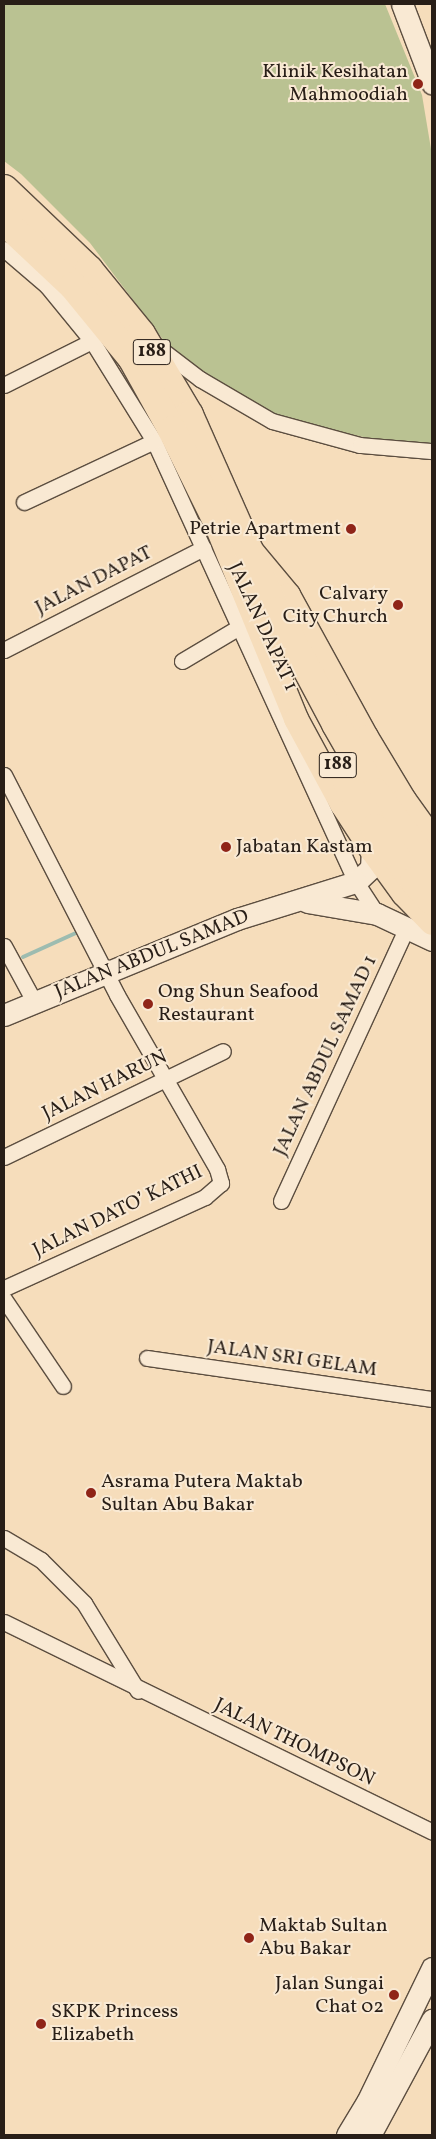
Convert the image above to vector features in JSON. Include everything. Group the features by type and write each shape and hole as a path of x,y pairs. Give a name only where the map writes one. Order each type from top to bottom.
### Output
{"highway":[{"name":"188","path":"4,189 89,270 141,334 189,415 250,550 271,614 344,776 375,828 414,882 432,901"},
{"name":"188","path":"4,221 72,286 132,358 172,430 206,499 375,792 432,870"}],"main road":[{"path":"206,499 296,719 342,804 372,850 404,894 432,923"},
{"path":"250,550 276,577 288,595 371,745 404,800 432,839"}],"street":[{"path":"402,4 432,83"},
{"name":"JALAN DAPAT 1","path":"4,249 47,286 92,341 154,441 356,882 377,914"},
{"path":"141,334 200,379 272,421 360,445 432,451"},
{"path":"4,385 92,341"},
{"path":"24,502 154,441"},
{"name":"JALAN DAPAT","path":"4,650 203,548"},
{"path":"182,661 240,627"},
{"path":"4,775 107,974 167,1079"},
{"path":"356,882 371,868 372,850"},
{"name":"JALAN ABDUL SAMAD","path":"4,1015 237,919 302,901 356,882"},
{"name":"JALAN ABDUL SAMAD","path":"302,901 377,914 432,940"},
{"name":"JALAN ABDUL SAMAD 1","path":"281,1201 407,927"},
{"path":"4,946 33,1004"},
{"name":"JALAN HARUN","path":"4,1157 223,1051"},
{"name":"JALAN DATO’ KATHI","path":"4,1288 204,1196 221,1183 217,1169 167,1079"},
{"path":"4,1299 63,1386"},
{"name":"JALAN SRI GELAM","path":"147,1358 432,1399"},
{"path":"4,1538 41,1560 84,1603 138,1691"},
{"name":"JALAN THOMPSON","path":"4,1622 138,1691 432,1832"},
{"path":"347,2135 367,2102 432,1968"},
{"path":"370,2135 432,2020"}],"green space":[{"path":"4,4 385,4 422,95 432,155 432,443 393,444 278,417 211,378 167,345 90,243 21,174 4,161"}],"waterway":[{"path":"23,957 76,933"}],"place":[{"name":"Klinik Kesihatan Mahmoodiah","path":"418,84"},
{"name":"Petrie Apartment","path":"351,529"},
{"name":"Calvary City Church","path":"398,605"},
{"name":"Jabatan Kastam","path":"226,847"},
{"name":"Ong Shun Seafood Restaurant","path":"148,1004"},
{"name":"Asrama Putera Maktab Sultan Abu Bakar","path":"91,1493"},
{"name":"Maktab Sultan Abu Bakar","path":"249,1938"},
{"name":"Jalan Sungai Chat 02","path":"394,1995"},
{"name":"SKPK Princess Elizabeth","path":"41,2024"}]}
